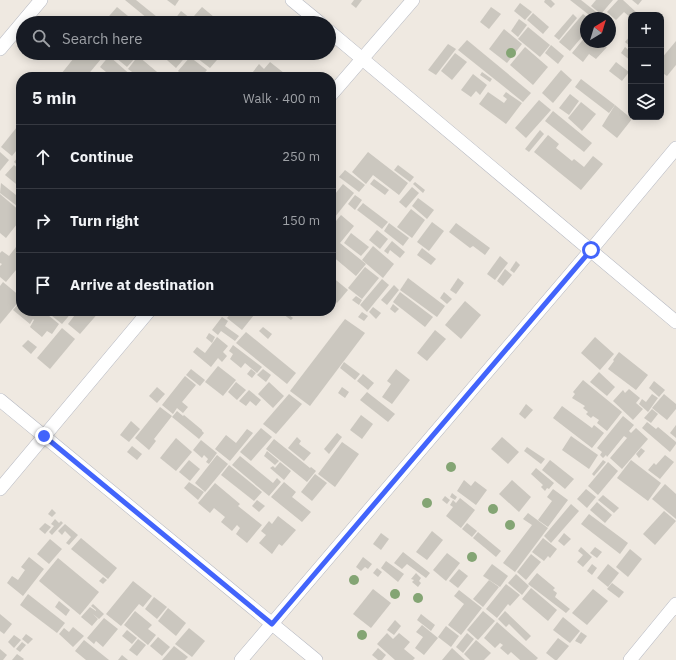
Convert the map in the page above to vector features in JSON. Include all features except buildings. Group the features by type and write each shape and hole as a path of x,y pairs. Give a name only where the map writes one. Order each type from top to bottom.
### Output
{"street":[{"path":"27,16 40,0"},
{"path":"292,0 311,16"},
{"path":"336,88 413,0"},
{"path":"0,49 16,29"},
{"path":"336,37 676,322"},
{"path":"241,660 591,250 676,148"},
{"path":"0,489 145,316"},
{"path":"0,400 316,660"},
{"path":"630,660 676,604"}],"route":[{"path":"44,436 272,624 591,250"}]}
